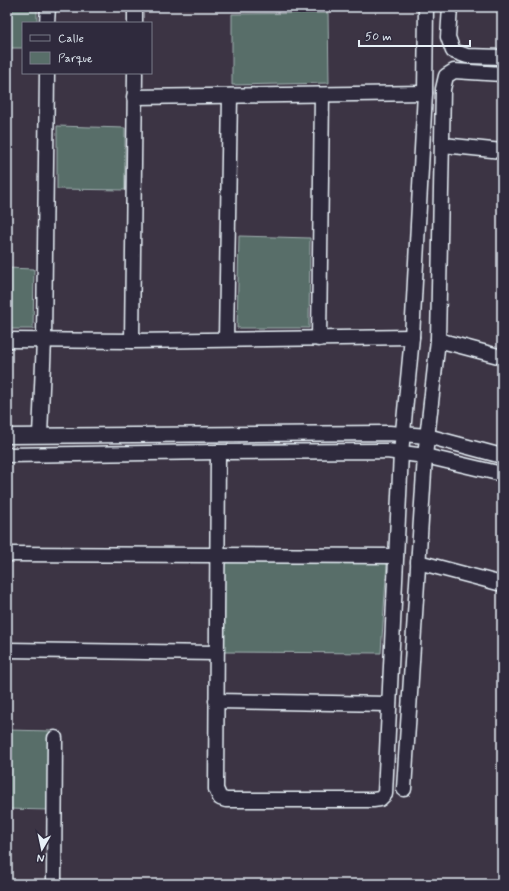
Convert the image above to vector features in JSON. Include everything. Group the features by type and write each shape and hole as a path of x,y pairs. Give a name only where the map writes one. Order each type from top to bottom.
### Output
{"street":[{"path":"47,22 48,7"},
{"path":"135,7 135,22"},
{"path":"218,452 216,789 220,798 226,800 380,799 385,794 388,704 402,453 412,337 426,93 426,7"},
{"path":"450,7 448,37 453,51 468,56 502,57"},
{"path":"404,789 424,456 438,340 443,88 446,76 454,71 502,74"},
{"path":"40,435 44,340 47,74"},
{"path":"132,341 135,74"},
{"path":"134,97 426,93"},
{"path":"319,338 322,95"},
{"path":"226,340 230,96"},
{"path":"443,145 502,151"},
{"path":"7,340 132,341 412,337"},
{"path":"438,340 502,356"},
{"path":"7,436 404,434 427,436 502,456"},
{"path":"7,455 387,451 424,456 502,474"},
{"path":"7,554 396,556"},
{"path":"418,562 502,584"},
{"path":"7,650 216,653"},
{"path":"216,701 388,704"},
{"path":"54,738 54,884"}],"green space":[{"path":"7,7 37,7 37,22 22,22 22,48 7,48"},
{"path":"328,13 329,83 232,85 232,14"},
{"path":"57,126 125,128 125,190 57,189"},
{"path":"239,236 310,238 309,328 237,328"},
{"path":"7,268 34,269 33,329 7,329"},
{"path":"222,561 387,563 381,653 223,652"},
{"path":"7,730 52,731 48,810 7,809"}]}
